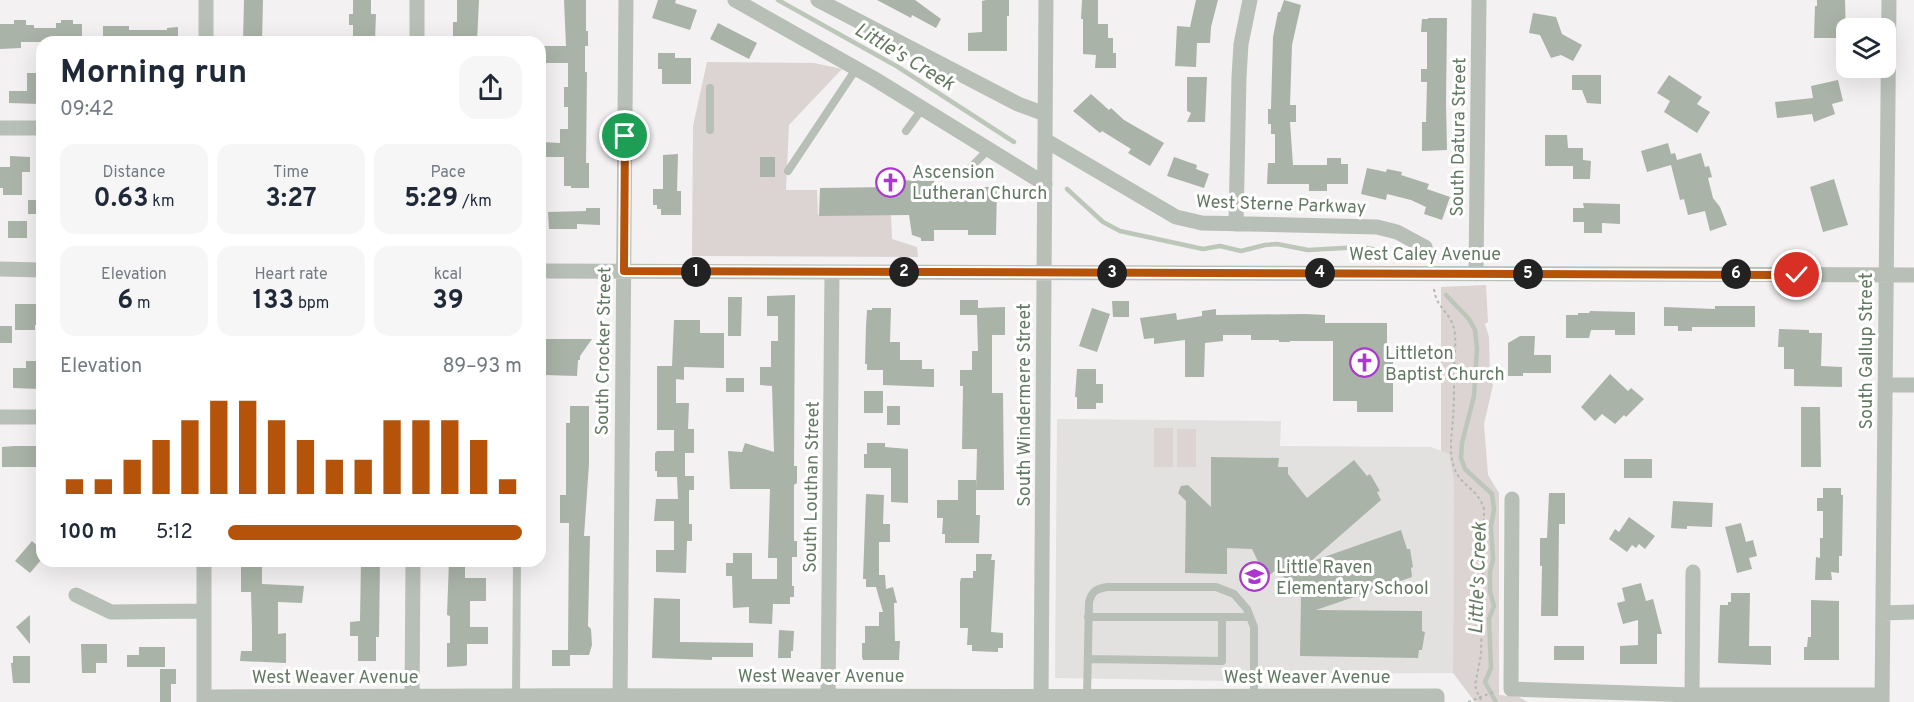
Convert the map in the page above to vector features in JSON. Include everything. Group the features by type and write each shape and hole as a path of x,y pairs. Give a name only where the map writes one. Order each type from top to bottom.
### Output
{"street":[{"path":"206,0 206,36"},
{"path":"417,0 417,36"},
{"name":"South Crocker Street","path":"620,698 626,0"},
{"path":"735,0 922,108 1045,184"},
{"path":"818,0 1018,104 1045,114"},
{"name":"South Windermere Street","path":"1041,699 1046,0"},
{"path":"1236,224 1241,44 1250,0"},
{"name":"South Datura Street","path":"1476,274 1479,0"},
{"name":"South Gallup Street","path":"1882,699 1889,0"},
{"path":"0,128 36,128"},
{"name":"West Sterne Parkway","path":"1045,140 1176,217 1202,223 1377,227 1397,232 1425,247"},
{"path":"0,269 36,270"},
{"name":"West Caley Avenue","path":"546,271 1914,275"},
{"name":"South Louthan Street","path":"828,699 832,272"},
{"path":"1885,384 1914,385"},
{"path":"0,417 36,417"},
{"path":"1512,499 1511,689 1882,699"},
{"path":"204,567 204,700"},
{"path":"412,699 414,567"},
{"path":"1692,695 1693,572"},
{"path":"76,595 111,612 204,611"},
{"path":"1883,613 1914,612"},
{"name":"West Weaver Avenue","path":"204,700 1437,699"}],"lane":[{"path":"788,171 856,69"},
{"path":"710,88 710,130"},
{"path":"906,131 922,108"},
{"path":"931,170 968,170 989,149"},
{"path":"516,699 517,567"},
{"path":"1087,698 1089,602 1096,589 1107,587 1216,587 1234,594 1254,627 1254,699"},
{"path":"1088,617 1250,617"},
{"path":"1088,659 1222,661 1222,617"}],"path":[{"path":"1434,289 1436,301 1451,317 1455,334 1452,461 1455,472 1462,483 1476,491 1484,508 1480,655 1475,685 1483,702"},
{"path":"1468,702 1494,691"}],"shaded area":[{"path":"707,62 814,63 842,69 789,125 786,190 817,190 818,215 891,215 892,239 917,247 918,257 692,256 693,126"},
{"path":"1486,285 1488,322 1485,324 1489,337 1490,377 1493,385 1484,424 1488,475 1499,493 1499,695 1519,697 1528,702 1475,702 1453,673 1454,482 1449,454 1441,451 1441,287"},
{"name":"Little Raven Elementary School","path":"1057,419 1281,421 1280,446 1431,447 1449,454 1454,482 1453,673 1275,674 1230,681 1055,678"},
{"path":"1154,428 1173,428 1173,467 1154,467"},
{"path":"1177,429 1196,429 1196,467 1177,467"}],"building":[{"path":"244,0 263,0 262,36 243,36"},
{"path":"353,0 371,0 371,14 376,14 375,36 353,36 353,25 349,25 349,14 353,14"},
{"path":"457,0 479,0 477,36 453,36 453,22 457,22"},
{"path":"564,0 586,0 588,46 585,46 586,163 589,163 589,188 564,186 564,157 546,157 546,142 560,143 560,129 568,129 568,107 564,107 564,87 568,87 568,63 546,63 546,46 566,46"},
{"path":"658,0 676,0 675,3 697,10 690,30 652,18"},
{"path":"877,0 915,0 941,19 936,28"},
{"path":"1009,0 1007,51 968,51 968,33 982,32 982,1"},
{"path":"1082,0 1098,0 1098,24 1108,24 1108,38 1113,38 1113,53 1116,53 1116,68 1095,68 1096,55 1083,54"},
{"path":"1196,0 1218,0 1211,27 1210,43 1197,43 1196,67 1175,66 1177,26 1190,27"},
{"path":"1284,0 1301,5 1292,45 1290,105 1296,105 1296,122 1290,122 1293,165 1327,165 1327,158 1341,158 1341,164 1348,164 1348,184 1327,184 1327,191 1309,191 1309,184 1267,184 1268,163 1275,163 1275,134 1271,134 1271,124 1268,124 1268,109 1271,109 1273,37 1278,12"},
{"path":"1817,0 1845,0 1845,18 1836,18 1836,38 1814,38 1815,6 1817,6"},
{"path":"1533,13 1556,17 1562,34 1582,45 1573,61 1561,55 1551,58 1540,35 1529,33"},
{"path":"1447,18 1447,150 1422,151 1422,122 1426,122 1427,82 1421,82 1421,69 1427,69 1427,32 1421,32 1422,19"},
{"path":"14,20 26,20 26,25 34,25 34,28 56,28 56,23 61,23 61,20 73,20 73,24 82,24 82,36 36,36 36,42 21,42 21,48 0,49 0,24 14,24"},
{"path":"718,23 757,43 749,59 710,39"},
{"path":"103,26 129,26 129,30 167,30 167,28 178,27 178,36 103,36"},
{"path":"658,53 675,53 675,58 691,58 691,84 662,84 662,69 658,69"},
{"path":"27,73 36,73 36,104 9,103 9,91 27,91"},
{"path":"1572,75 1601,75 1601,104 1587,103 1582,90 1572,90"},
{"path":"1669,75 1702,97 1697,104 1710,112 1697,133 1664,112 1670,101 1657,93"},
{"path":"1187,77 1207,77 1205,122 1187,122 1191,113 1187,111"},
{"path":"1838,80 1843,101 1832,104 1835,114 1814,122 1812,114 1777,118 1775,102 1813,98 1811,86"},
{"path":"1091,94 1109,110 1111,108 1124,120 1164,143 1150,166 1128,153 1131,149 1102,131 1100,133 1073,111"},
{"path":"1545,135 1567,135 1568,148 1583,148 1583,160 1591,161 1590,179 1573,179 1573,166 1545,166"},
{"path":"1668,143 1671,154 1675,153 1677,160 1701,153 1705,167 1709,166 1712,177 1708,178 1713,198 1720,207 1727,225 1710,231 1705,211 1688,215 1684,199 1680,200 1671,165 1647,172 1641,151"},
{"path":"678,154 677,191 681,191 681,215 661,215 661,209 653,205 653,189 663,189 663,155"},
{"path":"10,156 30,157 30,172 22,172 22,195 3,195 3,188 0,188 0,167 10,167"},
{"path":"760,157 775,157 775,177 760,177"},
{"path":"1174,157 1197,165 1196,169 1209,174 1204,188 1167,176"},
{"path":"1367,168 1386,172 1387,169 1402,172 1401,175 1429,184 1427,189 1450,197 1442,220 1424,214 1426,207 1411,200 1387,194 1386,200 1361,194"},
{"path":"1834,179 1848,225 1823,232 1810,187"},
{"path":"891,180 934,181 934,191 997,187 996,235 968,235 968,230 934,230 934,241 921,241 921,238 912,235 909,215 819,216 820,188 891,187"},
{"path":"28,200 36,200 36,214 28,214"},
{"path":"1583,203 1620,204 1620,224 1602,223 1602,233 1584,233 1584,222 1573,222 1573,208 1584,208"},
{"path":"586,208 600,208 600,225 577,224 577,229 549,229 548,212 586,211"},
{"path":"8,221 27,221 27,238 8,238"},
{"path":"795,295 794,466 797,466 797,483 794,485 794,541 797,541 797,557 792,557 794,597 790,597 790,604 773,604 772,624 749,623 749,607 733,608 732,576 726,576 726,563 733,563 733,553 752,553 752,579 777,579 777,558 768,558 770,489 730,489 728,451 742,452 745,443 774,452 772,386 760,385 760,367 771,367 771,341 778,341 778,316 767,316 767,296"},
{"path":"728,297 742,297 741,336 728,336"},
{"path":"960,300 978,300 978,308 1005,307 1005,335 992,335 992,393 1003,393 1004,490 976,490 977,449 962,449 963,386 960,386 960,370 972,370 972,351 978,351 977,315 960,315"},
{"path":"1112,301 1129,301 1129,317 1113,317"},
{"path":"15,304 36,304 35,330 15,330"},
{"path":"1715,306 1755,306 1755,327 1692,327 1692,331 1678,331 1678,326 1664,326 1664,307 1715,309"},
{"path":"872,308 891,308 890,342 900,342 900,360 922,360 922,369 934,369 934,387 883,385 883,370 867,370 867,364 865,364 867,310 872,310"},
{"path":"1092,308 1110,314 1097,352 1079,346"},
{"path":"1216,309 1216,315 1305,314 1325,315 1325,323 1387,323 1387,347 1391,347 1391,361 1393,361 1393,412 1357,412 1357,401 1333,401 1333,341 1279,342 1279,340 1251,340 1251,335 1223,335 1223,341 1205,343 1204,377 1185,377 1185,340 1154,344 1154,338 1144,339 1140,318 1176,313 1177,320 1202,316 1202,311"},
{"path":"1590,311 1635,312 1635,335 1615,335 1615,330 1591,330 1589,338 1566,338 1566,315 1578,315 1578,313 1589,313"},
{"path":"674,320 700,320 700,333 724,333 724,368 684,367 684,380 676,379 676,403 689,403 688,429 694,429 694,453 685,453 685,476 694,476 694,490 689,490 689,524 692,524 692,541 687,541 686,573 656,572 656,550 674,550 674,521 654,521 656,499 678,499 677,477 657,477 657,471 655,471 655,453 674,451 674,430 657,430 657,366 672,366"},
{"path":"0,326 12,326 12,343 0,343"},
{"path":"1779,329 1822,333 1821,366 1842,367 1842,387 1794,386 1794,369 1784,369 1784,347 1778,347"},
{"path":"1520,336 1535,336 1534,355 1551,355 1551,373 1523,373 1523,376 1508,376 1508,343"},
{"path":"546,339 592,339 578,360 577,376 546,375"},
{"path":"26,361 36,361 36,389 13,388 13,368 26,368"},
{"path":"1077,369 1096,369 1096,384 1103,384 1103,403 1096,403 1096,409 1077,409 1077,397 1075,397"},
{"path":"1610,374 1628,391 1631,388 1644,399 1626,417 1624,415 1615,424 1602,414 1595,421 1581,407"},
{"path":"726,378 744,378 744,392 726,392"},
{"path":"864,391 883,391 883,413 864,413"},
{"path":"570,406 589,406 589,464 584,536 590,536 588,626 591,629 592,645 589,655 570,655 570,666 552,666 552,650 568,650 569,523 560,523 560,495 566,495 566,423 570,423"},
{"path":"887,406 900,406 900,425 887,425"},
{"path":"1801,407 1820,407 1821,467 1801,467"},
{"path":"867,443 885,443 885,447 908,449 908,503 891,502 891,468 864,468"},
{"path":"36,446 36,467 2,467 2,447"},
{"path":"1211,457 1279,458 1278,467 1288,467 1288,474 1307,498 1354,460 1367,476 1370,474 1380,491 1377,492 1381,500 1310,562 1401,530 1407,549 1410,549 1412,577 1316,610 1422,611 1422,631 1425,632 1418,658 1300,656 1301,597 1277,569 1266,578 1252,549 1227,548 1227,574 1185,573 1186,501 1178,493 1181,486 1188,485 1211,507"},
{"path":"1624,459 1652,459 1652,478 1624,478"},
{"path":"958,480 976,480 976,515 980,515 979,543 945,543 945,534 942,534 943,518 937,518 937,500 958,500"},
{"path":"1823,488 1841,488 1841,495 1843,495 1842,556 1839,556 1839,573 1831,572 1832,580 1815,580 1816,557 1820,558 1820,538 1823,538 1823,511 1817,511 1817,498 1823,498"},
{"path":"1549,493 1565,493 1565,524 1559,524 1558,616 1541,616 1540,538 1547,538"},
{"path":"866,494 884,495 883,524 890,524 890,542 879,542 879,575 885,575 886,589 893,587 897,603 894,603 895,641 900,641 899,660 863,660 862,657 865,626 879,626 879,612 883,612 876,587 866,587 866,579 863,579"},
{"path":"1673,501 1713,503 1712,527 1671,528"},
{"path":"1629,517 1655,536 1645,549 1639,544 1636,548 1632,545 1627,552 1609,539 1615,529 1619,532"},
{"path":"1741,523 1746,542 1753,540 1757,556 1749,558 1752,569 1737,573 1725,527"},
{"path":"32,541 36,545 36,566 30,573 15,561"},
{"path":"976,554 992,554 991,560 995,560 991,632 1003,633 1003,648 998,648 998,652 972,651 972,645 967,645 968,628 960,628 960,582 961,578 973,578 973,571 976,571"},
{"path":"241,567 262,567 262,584 304,586 302,603 278,602 278,634 286,633 286,663 240,661 241,651 252,651 251,592 241,592"},
{"path":"361,567 380,567 379,637 376,637 376,661 358,661 358,636 350,636 350,622 360,621"},
{"path":"449,567 465,567 465,578 486,578 486,601 470,601 470,627 488,627 488,644 467,644 467,665 465,666 447,667 450,616 447,615"},
{"path":"1641,583 1646,601 1653,599 1662,634 1657,634 1657,664 1620,664 1620,646 1638,645 1638,620 1623,624 1617,603 1625,601 1622,588"},
{"path":"1731,593 1750,593 1749,646 1771,646 1771,665 1718,663 1720,605 1728,605 1728,602 1731,602"},
{"path":"654,598 680,599 680,642 753,643 753,657 712,657 712,660 652,658"},
{"path":"1811,600 1839,601 1839,660 1804,660 1804,647 1807,647 1808,637 1811,637"},
{"path":"30,615 30,644 16,627"},
{"path":"779,630 794,631 791,658 778,658"},
{"path":"81,644 107,644 107,663 96,663 96,673 82,673"},
{"path":"1554,646 1584,646 1584,660 1554,660"},
{"path":"139,647 165,647 165,667 127,667 127,655 139,655"},
{"path":"13,656 30,656 30,683 13,683 11,663 13,663"},
{"path":"160,669 176,669 176,684 171,684 171,702 160,702"}],"waterway":[{"name":"Little's Creek","path":"778,0 898,67 1014,142"},
{"name":"Little's Creek","path":"1067,189 1103,222 1120,231 1203,249 1220,246 1241,251 1277,244 1308,250 1361,247 1383,251"},
{"name":"Little's Creek","path":"1446,295 1469,319 1475,330 1477,348 1474,396 1462,443 1461,458 1465,469 1492,494 1493,559 1490,591 1494,606 1489,619 1491,668 1485,682 1496,702"}],"place":[{"name":"Ascension Lutheran Church","path":"891,182"},
{"name":"Littleton Baptist Church","path":"1364,363"},
{"name":"Little Raven Elementary School","path":"1255,577"}],"route":[{"path":"625,136 624,271 1797,275"}]}
